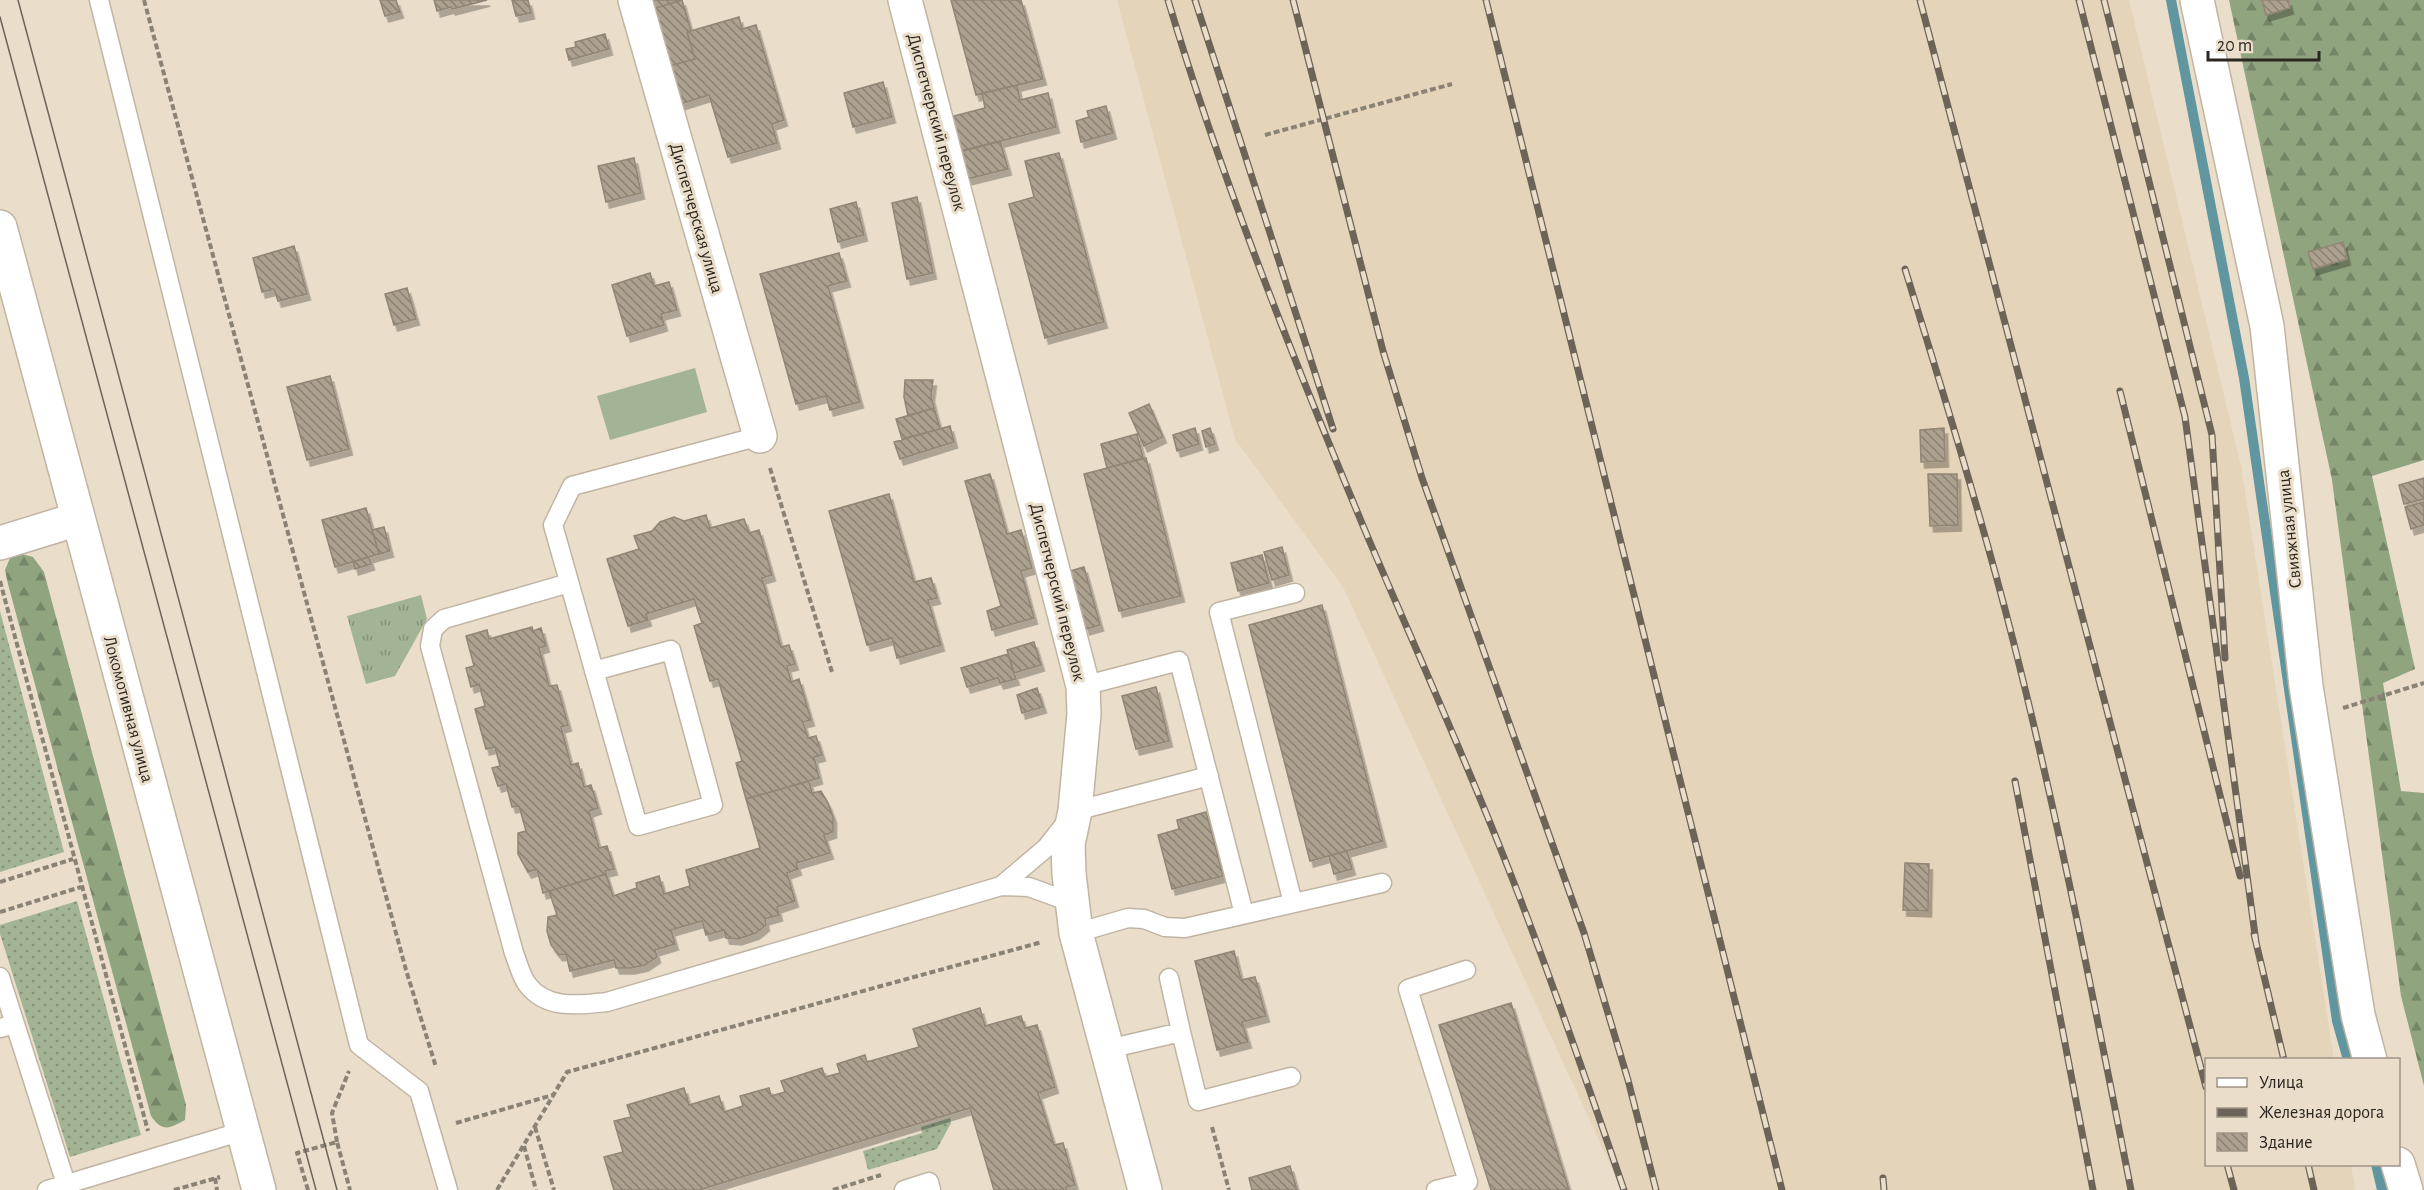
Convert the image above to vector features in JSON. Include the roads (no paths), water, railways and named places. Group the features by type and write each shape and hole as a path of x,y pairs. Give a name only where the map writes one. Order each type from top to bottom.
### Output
{"street":[{"name":"Диспетчерская улица","path":"635,0 760,436"},
{"name":"Диспетчерский переулок","path":"905,0 1083,686 1084,714 1075,811 1068,844 1075,918 1145,1190"},
{"name":"Свияжная улица","path":"2197,0 2267,326 2311,718 2358,1015 2370,1058"},
{"name":"Локомотивная улица","path":"0,227 259,1190"},
{"path":"0,543 78,519"},
{"path":"2399,1166 2406,1190"}],"lane":[{"path":"99,0 359,1045 419,1091 448,1190"},
{"path":"594,671 671,650 714,804 638,826 569,583 553,525 572,486 760,436"},
{"path":"569,583 444,619 433,628 430,646 514,953 527,984 549,1002 576,1006 607,1002 1001,886 1029,887 1075,918 1144,919 1165,927 1185,928 1382,883"},
{"path":"1293,903 1219,612 1295,593"},
{"path":"1083,686 1179,661 1244,914"},
{"path":"1001,886 1046,848 1075,811 1209,776"},
{"path":"1436,1190 1468,1182 1408,989 1466,970"},
{"path":"0,977 7,1026 66,1184"},
{"path":"1168,978 1198,1101 1291,1077"},
{"path":"1108,1049 1181,1032"},
{"path":"46,1190 243,1131"},
{"path":"904,1190 929,1182 931,1190"}],"waterway":[{"path":"2171,0 2244,378 2337,1021 2347,1058"},
{"path":"2376,1166 2382,1190"}],"tram line":[{"path":"18,0 337,1190"},
{"path":"0,17 316,1190"}],"railway":[{"path":"1168,0 1212,137 1261,273 1341,474 1512,879 1562,1011 1624,1190"},
{"path":"1195,0 1333,429"},
{"path":"1293,0 1383,351 1422,478 1584,933 1628,1080 1656,1190"},
{"path":"1486,0 1782,1190"},
{"path":"1920,0 2205,1083"},
{"path":"2079,0 2185,417 2256,942"},
{"path":"2104,0 2212,435 2225,658"},
{"path":"1905,269 1975,500 2030,708 2076,914 2131,1190"},
{"path":"2120,391 2240,876"},
{"path":"2015,781 2093,1190"},
{"path":"2254,934 2284,1058"},
{"path":"2228,1166 2234,1190"},
{"path":"2308,1166 2314,1190"},
{"path":"1883,1178 1884,1190"}]}
